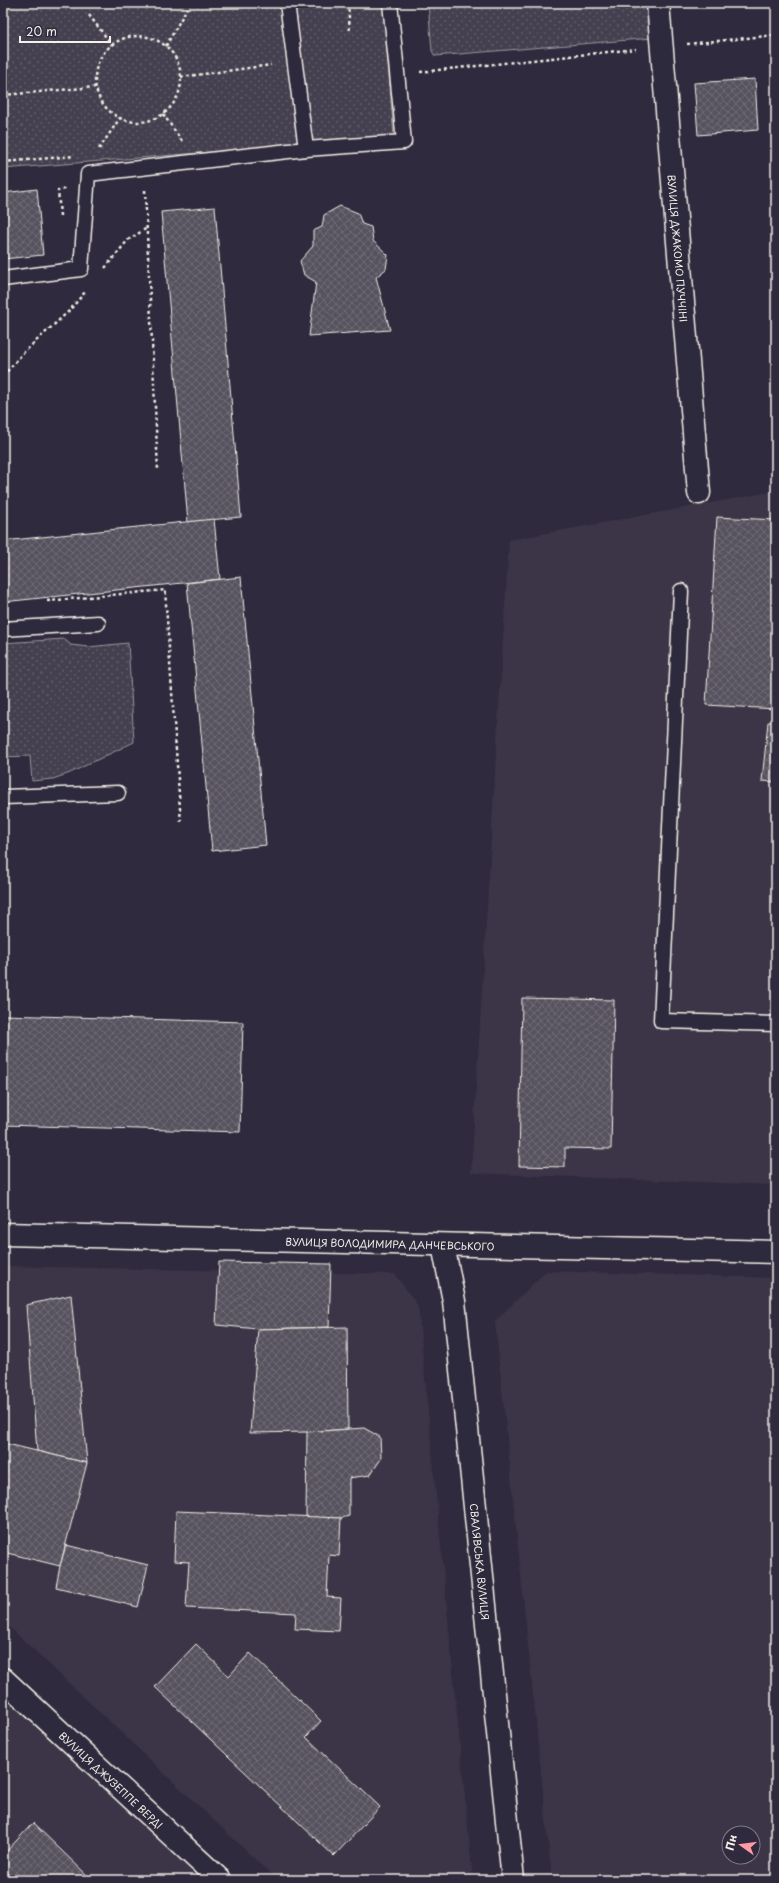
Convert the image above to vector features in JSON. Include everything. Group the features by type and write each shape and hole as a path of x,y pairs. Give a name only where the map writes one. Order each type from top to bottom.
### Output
{"street":[{"name":"ВУЛИЦЯ ДЖАКОМО ПУЧЧІНІ","path":"658,3 699,493"},
{"name":"ВУЛИЦЯ ВОЛОДИМИРА ДАНЧЕВСЬКОГО","path":"3,1234 776,1252"},
{"name":"СВАЛЯВСЬКА ВУЛИЦЯ","path":"442,1245 454,1301 513,1880"},
{"name":"ВУЛИЦЯ ДЖУЗЕППЕ ВЕРДІ","path":"3,1679 220,1880"}],"lane":[{"path":"287,3 306,149"},
{"path":"3,279 81,269 88,174 306,149 404,142 390,3"},
{"path":"681,591 662,1021 776,1024"},
{"path":"3,629 98,623"},
{"path":"3,797 118,793"}],"path":[{"path":"348,3 350,33"},
{"path":"166,46 186,8"},
{"path":"89,15 112,44"},
{"path":"397,74 776,35"},
{"path":"139,36 154,39 166,46 174,55 179,66 181,78 179,91 173,104 163,114 149,120 134,122 120,118 108,110 100,100 96,87 95,75 98,63 103,53 112,44 125,38 139,36"},
{"path":"181,78 295,62"},
{"path":"3,95 96,87"},
{"path":"163,114 185,145"},
{"path":"96,154 120,118"},
{"path":"145,189 158,471"},
{"path":"103,270 128,240 146,228"},
{"path":"3,376 23,352 69,312 88,288"},
{"path":"42,602 164,590 181,823"}],"shaded area":[{"path":"3,3 383,3 394,137 3,169"},
{"path":"428,3 650,3 653,38 435,56 432,51"},
{"path":"776,491 776,1185 471,1173 509,540"},
{"path":"64,639 71,645 88,647 128,643 134,742 70,773 53,779 32,781 30,756 3,757 3,643"},
{"path":"3,1266 395,1274 418,1306 473,1880 277,1880 3,1621"},
{"path":"546,1271 776,1278 776,1880 552,1880 495,1321"},
{"path":"3,1688 206,1880 3,1880"}],"building":[{"path":"755,79 758,130 698,135 694,83"},
{"path":"37,189 43,255 3,259 3,193"},
{"path":"340,206 358,213 362,224 371,227 373,241 388,255 386,269 376,277 390,330 309,336 316,282 304,275 300,261 313,246 313,231 322,227 324,215"},
{"path":"215,207 241,517 188,522 161,212"},
{"path":"717,517 776,520 776,709 706,705"},
{"path":"214,519 220,579 3,602 3,541"},
{"path":"241,577 266,845 212,851 187,583"},
{"path":"768,722 776,722 776,782 762,781"},
{"path":"522,998 614,1000 611,1149 565,1148 565,1167 519,1166"},
{"path":"3,1015 243,1022 240,1132 3,1125"},
{"path":"219,1262 331,1264 329,1327 258,1329 216,1325"},
{"path":"71,1295 87,1463 37,1451 26,1305"},
{"path":"347,1327 348,1429 307,1432 250,1433 258,1329"},
{"path":"364,1428 380,1437 381,1459 370,1475 349,1478 349,1516 341,1518 306,1517 307,1432"},
{"path":"3,1443 87,1463 60,1566 3,1552"},
{"path":"176,1511 341,1518 339,1556 329,1555 327,1597 341,1598 339,1631 295,1629 296,1613 186,1608 189,1562 174,1561"},
{"path":"66,1545 148,1565 138,1607 56,1587"},
{"path":"196,1644 229,1676 250,1653 321,1721 306,1737 380,1807 334,1856 155,1687"},
{"path":"33,1823 92,1880 15,1880 3,1868 3,1855"}]}
